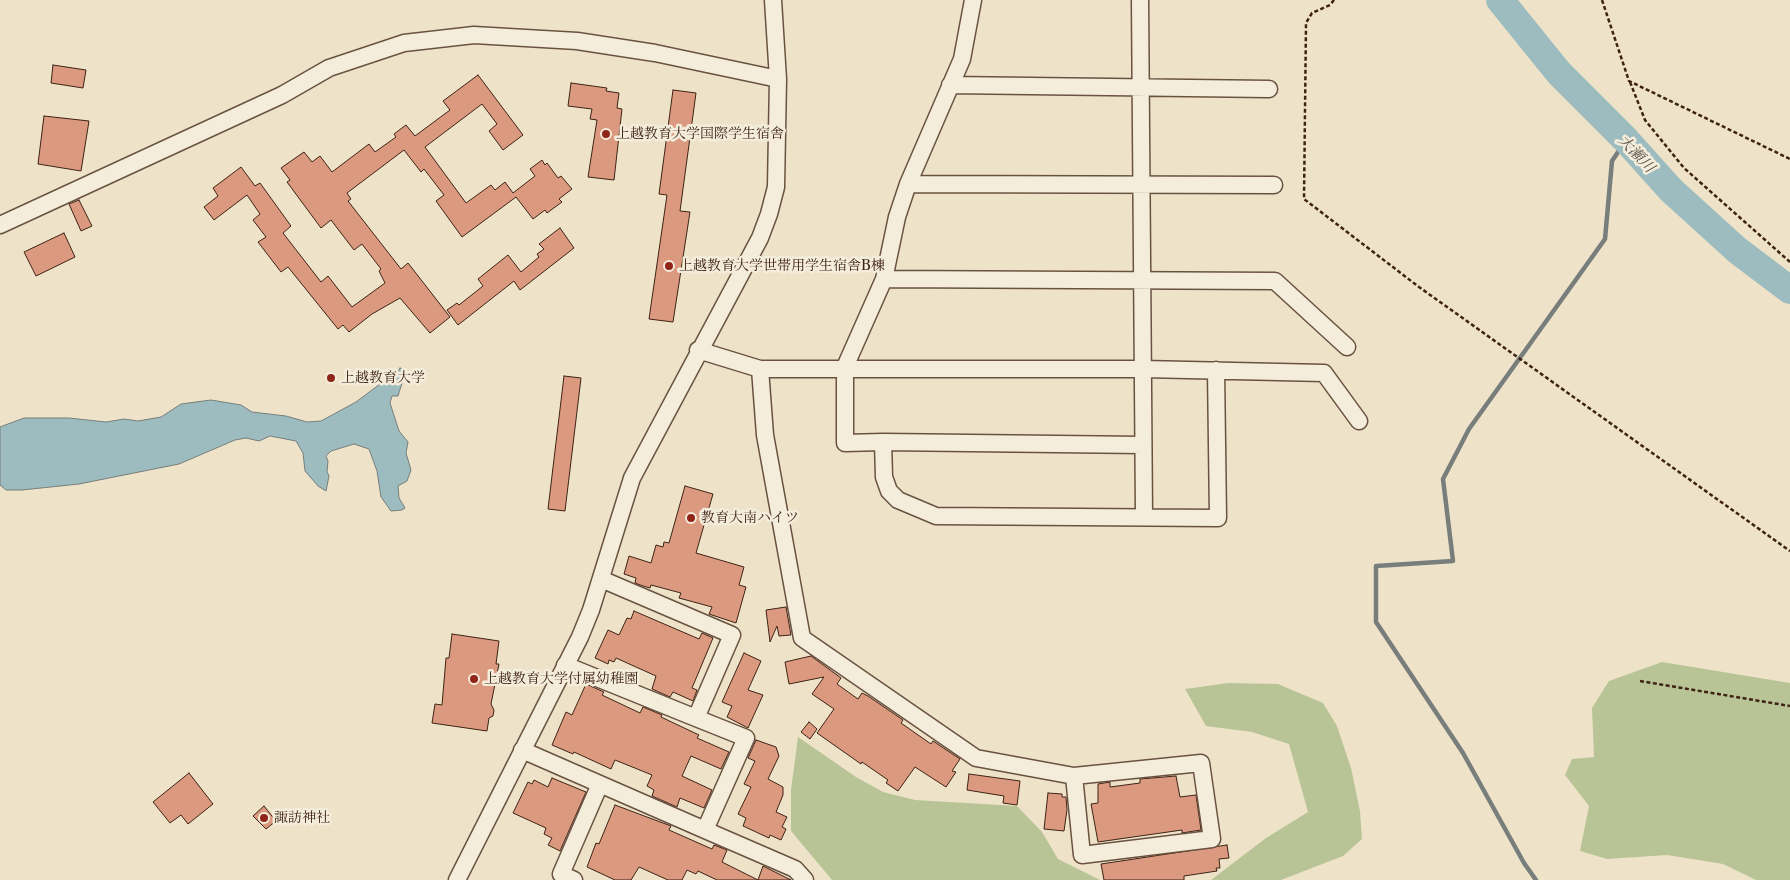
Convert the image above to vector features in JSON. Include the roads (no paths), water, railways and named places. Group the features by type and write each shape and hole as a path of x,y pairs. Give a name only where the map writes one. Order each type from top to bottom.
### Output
{"street":[{"path":"457,880 580,637 632,478 698,350 760,238 769,214 776,187 778,79 773,0"},
{"path":"973,0 962,59 908,184 898,216 884,279 845,367 845,442 1144,445"},
{"path":"1140,0 1144,516"},
{"path":"0,225 282,95 329,68 404,43 474,35 577,41 655,53 778,79"},
{"path":"950,85 1141,89 1269,89"},
{"path":"908,184 1274,185"},
{"path":"884,279 1275,281 1347,347"},
{"path":"698,350 760,369 845,367 1143,368 1324,372 1359,422"},
{"path":"760,369 766,435 802,638 976,758 1074,776 1200,762 1212,839 1082,855 1074,776"},
{"path":"883,442 884,477 889,491 898,500 936,516 1218,518 1216,370"},
{"path":"600,579 732,635 696,718"},
{"path":"565,665 746,738 706,830"},
{"path":"522,750 795,870 805,880"},
{"path":"574,880 561,874 600,784"}],"water":[{"path":"400,368 404,370 404,377 398,396 392,396 390,403 399,431 408,442 406,453 411,470 407,481 398,486 399,498 405,508 402,510 391,511 381,497 377,471 369,449 354,444 331,451 326,456 329,476 326,491 318,486 305,471 303,453 296,441 270,436 259,441 246,438 235,440 179,464 79,484 22,490 6,490 0,485 0,427 24,418 69,418 106,422 124,419 138,421 161,417 181,404 211,400 241,405 252,412 286,416 307,422 321,421 356,402 380,384 394,379"}],"waterway":[{"name":"大瀬川","path":"1500,0 1559,73 1626,140 1671,190 1737,250 1790,290"},
{"path":"1536,880 1524,863 1463,753 1376,622 1376,566 1453,561 1443,479 1469,429 1605,239 1612,161 1626,140"}],"place":[{"name":"上越教育大学国際学生宿舎","path":"606,134"},
{"name":"上越教育大学世帯用学生宿舎B棟","path":"669,266"},
{"name":"上越教育大学","path":"331,378"},
{"name":"教育大南ハイツ","path":"691,518"},
{"name":"上越教育大学付属幼稚園","path":"474,679"},
{"name":"諏訪神社","path":"264,818"}]}
